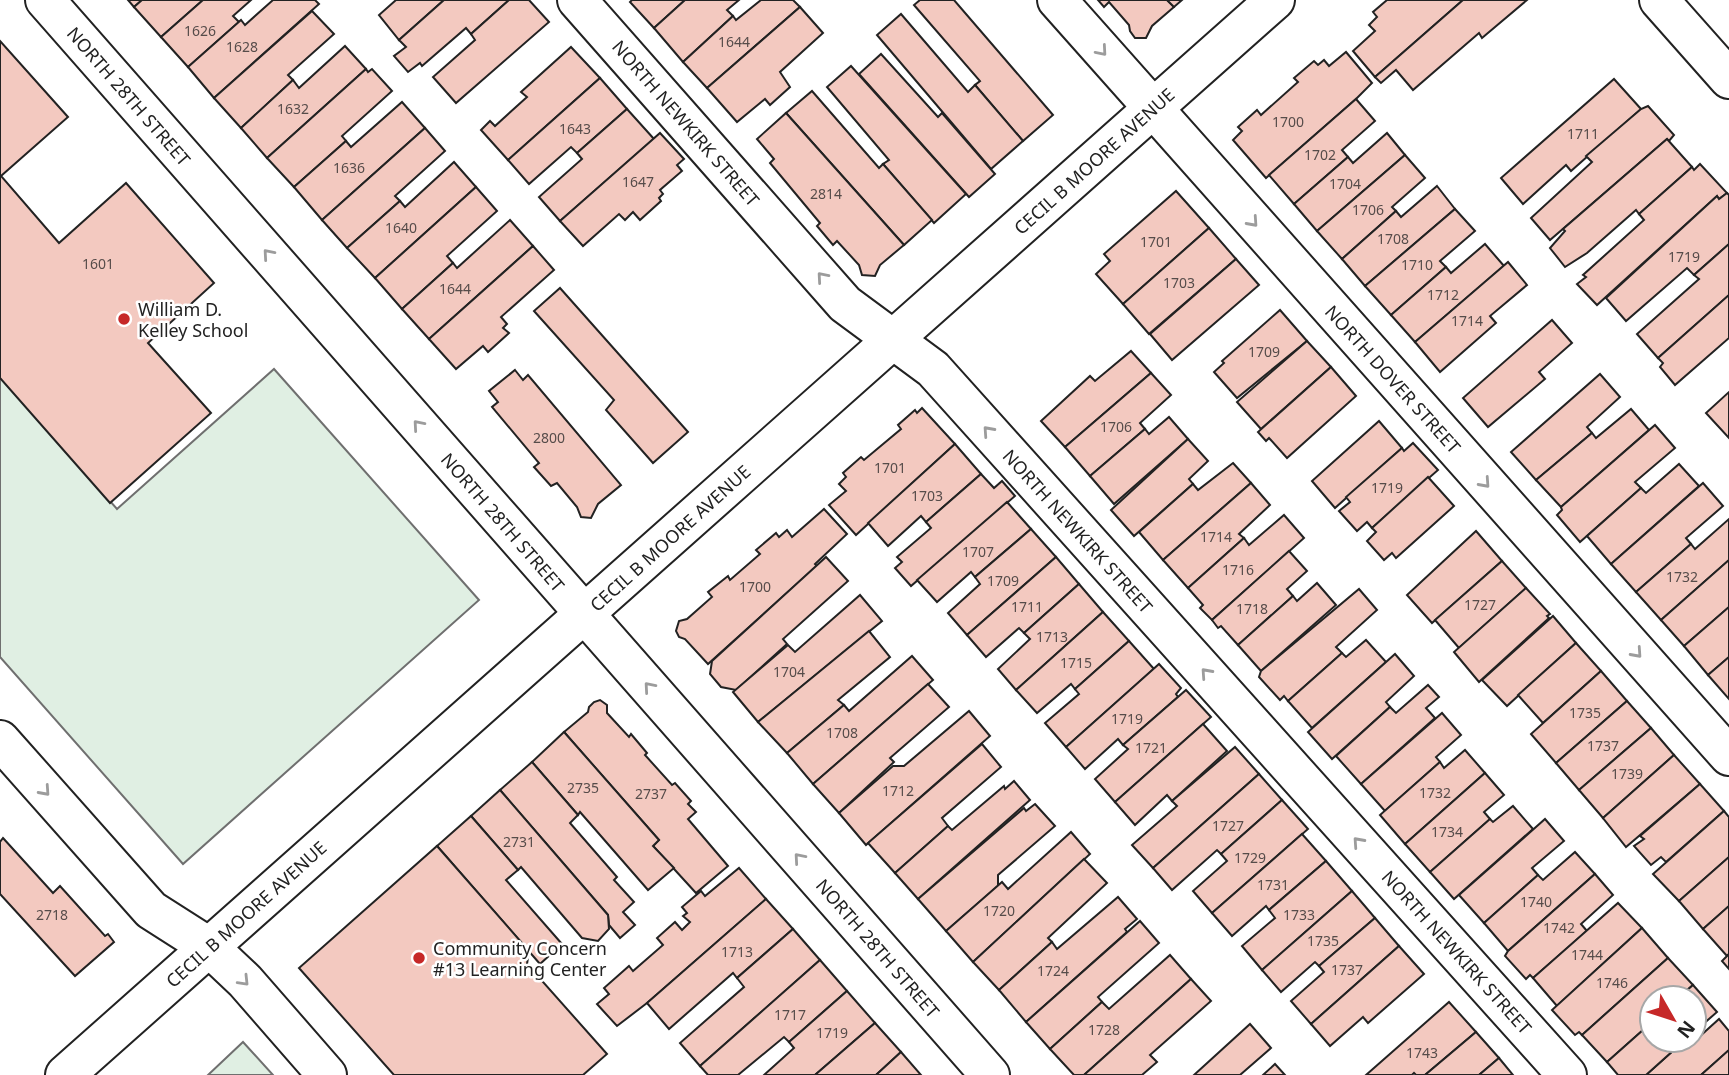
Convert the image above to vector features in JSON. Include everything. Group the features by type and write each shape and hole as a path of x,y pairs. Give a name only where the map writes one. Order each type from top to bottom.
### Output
{"street":[{"name":"NORTH 28TH STREET","path":"45,0 990,1075"},
{"name":"NORTH NEWKIRK STREET","path":"578,0 845,303 933,369 1567,1075"},
{"name":"NORTH DOVER STREET","path":"1057,0 1729,757"},
{"name":"CECIL B MOORE AVENUE","path":"65,1075 1275,0"},
{"path":"1659,0 1729,79"},
{"path":"0,740 151,911 209,947 245,981 327,1075"}],"green space":[{"name":"William D. Kelley School","path":"274,369 479,600 183,864 0,657 0,377 117,509"},
{"path":"243,1042 273,1075 208,1075"}],"building":[{"path":"128,0 142,0 134,7"},
{"path":"142,0 203,0 161,37 134,7"},
{"path":"203,0 251,0 233,16 239,22 188,67 161,37"},
{"path":"273,0 315,0 319,4 214,98 188,67 241,20 245,25"},
{"path":"396,0 444,0 399,40 379,15"},
{"path":"444,0 509,0 471,34 466,28 422,66 420,63 408,72 394,56 406,47 399,40"},
{"path":"509,0 529,0 549,22 456,103 433,77 475,40 471,34"},
{"path":"685,0 654,28 630,2"},
{"path":"685,0 739,0 727,10 733,16 683,62 654,28"},
{"path":"761,0 793,0 800,7 707,88 683,62 733,16 736,20"},
{"path":"920,0 954,0 1053,115 1023,141 975,85 980,81 914,5"},
{"path":"1098,0 1167,0 1174,7 1152,26 1146,38 1135,38 1129,25 1109,2 1104,7"},
{"path":"1167,0 1182,0 1174,7"},
{"path":"1387,0 1463,0 1375,77 1353,51 1375,31 1369,25 1377,17 1373,12"},
{"path":"1463,0 1527,0 1482,38 1479,33 1413,90 1396,70 1381,83 1375,77"},
{"path":"800,7 823,33 780,72 790,87 770,105 765,99 737,122 707,88"},
{"path":"312,11 334,34 288,75 293,80 241,128 214,98"},
{"path":"901,14 968,92 975,85 1023,141 991,169 877,35"},
{"name":"William D. Kelley School","path":"0,41 68,117 1,176 59,243 126,183 214,283 148,343 211,413 110,503 0,378"},
{"path":"345,46 366,69 267,158 241,128 293,80 299,88"},
{"path":"571,47 600,78 508,160 481,130 490,121 495,126 527,97 521,92"},
{"path":"1346,52 1372,83 1266,178 1233,140 1242,131 1238,127 1257,110 1261,115 1298,82 1294,78 1314,61 1318,65 1324,60 1329,66"},
{"path":"881,54 938,117 942,113 995,174 969,197 859,74"},
{"path":"851,66 966,194 934,223 883,164 889,160 827,87"},
{"path":"366,69 368,72 372,69 392,91 342,136 346,141 294,187 267,158"},
{"path":"600,78 627,109 577,153 571,147 529,184 508,160"},
{"path":"1614,79 1641,109 1571,171 1566,165 1523,204 1501,178"},
{"path":"812,91 879,168 883,164 932,220 904,245 786,113"},
{"path":"1356,99 1375,121 1342,150 1348,157 1294,204 1269,175"},
{"path":"402,102 425,128 322,220 294,187 346,141 351,147"},
{"path":"1648,106 1674,135 1550,240 1531,218 1592,162 1586,156"},
{"path":"627,109 654,139 560,221 539,197 582,159 577,153"},
{"path":"786,113 904,245 880,265 875,276 862,275 859,265 837,241 833,245 817,226 820,223 770,163 774,159 757,139"},
{"path":"425,128 445,151 395,196 400,201 347,248 322,220"},
{"path":"660,133 684,159 677,165 682,171 660,190 663,194 659,198 661,201 640,220 633,212 625,220 619,214 583,246 560,221"},
{"path":"1387,133 1405,155 1317,231 1294,204 1348,157 1353,163"},
{"path":"1667,139 1692,167 1639,214 1636,210 1587,253 1565,267 1550,248 1565,231 1563,229"},
{"path":"1405,155 1425,178 1392,207 1396,211 1342,259 1317,231"},
{"path":"454,162 476,187 375,278 347,248 400,201 405,207"},
{"path":"1700,164 1727,193 1719,199 1717,196 1597,305 1577,284 1586,277 1583,275 1644,220 1639,214 1692,167 1694,170"},
{"path":"1437,186 1455,209 1365,286 1342,259 1396,211 1401,217"},
{"path":"476,187 497,211 447,256 453,263 402,309 375,278"},
{"path":"1176,191 1209,228 1123,304 1096,274 1110,261 1104,254"},
{"path":"1727,193 1729,244 1694,275 1687,268 1626,321 1606,298 1717,196 1719,199"},
{"path":"1455,209 1475,231 1440,261 1446,267 1391,315 1365,286"},
{"path":"510,220 533,246 429,339 402,309 453,263 457,268"},
{"path":"1209,228 1236,259 1149,334 1123,304"},
{"path":"1485,244 1504,266 1415,342 1391,315 1446,267 1451,273"},
{"path":"1729,244 1729,295 1658,358 1637,334 1699,279 1694,275"},
{"path":"533,246 554,270 501,317 507,324 503,328 509,333 488,352 483,346 456,369 429,339"},
{"path":"1236,259 1259,285 1172,360 1150,334"},
{"path":"1508,262 1527,285 1490,316 1496,323 1440,372 1415,342"},
{"path":"560,288 688,432 653,463 606,410 614,400 534,311"},
{"path":"1729,295 1729,338 1675,385 1660,367 1663,363 1658,358"},
{"path":"1280,310 1307,341 1237,398 1214,372 1224,363 1222,361"},
{"path":"1552,320 1572,343 1539,372 1545,379 1488,427 1463,398"},
{"path":"1307,341 1331,367 1261,429 1237,402"},
{"path":"1131,351 1151,373 1065,447 1041,421 1090,376 1095,381"},
{"path":"1331,367 1356,396 1287,458 1269,438 1266,441 1258,432"},
{"path":"515,370 523,380 528,375 621,485 598,504 591,518 581,517 577,507 557,483 551,486 534,467 539,463 492,407 498,402 489,391"},
{"path":"1151,373 1171,395 1140,423 1145,429 1090,476 1065,447"},
{"path":"1600,374 1620,397 1587,427 1592,433 1536,480 1511,452"},
{"path":"1729,392 1729,438 1706,413"},
{"path":"922,408 955,444 856,535 829,505 846,491 839,484 846,477 843,473 861,457 864,460 901,429 898,425 915,410 917,413"},
{"path":"1631,409 1649,430 1561,507 1536,480 1592,433 1596,438"},
{"path":"1169,417 1188,439 1114,504 1090,476 1145,429 1149,434"},
{"path":"1379,421 1402,448 1335,508 1312,481"},
{"path":"1655,425 1675,448 1635,482 1641,488 1580,542 1557,515 1562,510 1561,507"},
{"path":"1188,439 1208,461 1189,479 1193,484 1134,536 1111,510"},
{"path":"1413,443 1438,470 1372,528 1367,522 1357,531 1339,511 1350,502 1346,497 1402,448 1404,451"},
{"path":"955,444 981,474 926,522 921,516 888,546 868,523"},
{"path":"1233,463 1251,483 1163,560 1139,532 1193,484 1198,490"},
{"path":"1679,464 1699,486 1611,564 1587,536 1641,488 1646,493"},
{"path":"981,474 994,488 1002,481 1015,496 911,586 895,568 902,562 897,557 931,528 926,522"},
{"path":"1428,477 1454,506 1396,558 1392,553 1384,560 1367,541 1376,532 1372,528"},
{"path":"1251,483 1270,505 1239,534 1244,538 1188,588 1163,560"},
{"path":"1703,483 1723,506 1686,538 1691,544 1636,592 1611,564"},
{"path":"1007,502 1031,529 975,577 971,572 937,602 917,580"},
{"path":"824,509 847,534 815,564 817,566 708,664 685,639 679,637 676,631 679,621 687,619 712,597 708,592 728,576 730,580 760,554 756,550 776,533 779,537 787,530 792,537"},
{"path":"1284,515 1304,538 1212,620 1200,608 1203,605 1188,588 1244,538 1249,545"},
{"path":"1729,519 1729,560 1661,620 1636,592 1691,544 1695,549"},
{"path":"1031,529 1056,557 967,635 948,613 980,584 975,577"},
{"path":"1476,531 1502,561 1432,623 1407,595"},
{"path":"1289,551 1307,571 1287,589 1293,596 1238,645 1212,620"},
{"path":"826,557 848,581 783,639 787,644 736,690 721,687 710,674 712,661"},
{"path":"1056,557 1079,584 1024,633 1019,628 986,657 967,635"},
{"path":"1729,560 1729,607 1684,646 1661,620"},
{"path":"1502,561 1526,588 1459,648 1435,620"},
{"path":"1317,583 1336,605 1261,671 1238,645 1293,596 1297,601"},
{"path":"1079,584 1103,612 1016,690 998,669 1030,639 1024,633"},
{"path":"1526,588 1550,614 1547,616 1549,618 1479,682 1454,652"},
{"path":"1359,589 1377,610 1336,647 1342,653 1288,701 1284,696 1280,700 1259,677 1261,671"},
{"path":"860,595 882,621 758,722 733,692 788,645 795,652"},
{"path":"1729,607 1729,657 1708,675 1684,646"},
{"path":"1103,612 1129,641 1075,689 1071,684 1037,713 1016,690"},
{"path":"1553,616 1576,643 1507,706 1482,680"},
{"path":"869,631 890,657 838,700 844,705 787,753 758,722"},
{"path":"1366,640 1386,662 1312,728 1288,701 1342,653 1346,657"},
{"path":"1129,641 1154,669 1066,747 1045,723 1079,694 1075,689"},
{"path":"1576,643 1601,671 1543,723 1518,695"},
{"path":"1395,654 1414,676 1386,702 1390,707 1332,759 1308,732"},
{"path":"912,656 933,680 813,784 787,753 844,705 849,711"},
{"path":"1729,657 1729,699 1708,675"},
{"path":"1159,664 1181,688 1176,694 1178,697 1123,745 1118,739 1085,769 1066,747"},
{"path":"1601,671 1627,701 1556,763 1531,734"},
{"path":"928,684 949,707 890,758 894,762 839,813 813,784"},
{"path":"1428,685 1439,697 1426,708 1435,718 1361,784 1336,756 1390,707 1396,713"},
{"path":"1186,690 1211,717 1115,802 1095,779 1128,749 1123,745"},
{"path":"600,700 607,705 607,713 629,737 631,734 647,753 645,755 672,785 675,783 691,801 688,804 696,812 688,819 728,866 696,893 653,846 659,840 564,732 588,712 594,702"},
{"path":"1627,701 1651,728 1579,790 1556,763"},
{"path":"969,711 990,736 866,845 839,813 893,766 904,766"},
{"path":"1442,713 1461,735 1436,757 1440,762 1385,811 1361,784"},
{"path":"1203,724 1227,751 1172,801 1167,795 1135,825 1115,802"},
{"path":"1651,728 1674,755 1603,818 1579,790"},
{"path":"564,732 659,840 653,846 674,868 648,890 532,762"},
{"path":"982,744 1001,767 942,818 948,826 895,873 868,843"},
{"path":"1235,747 1259,774 1153,868 1132,845 1177,806 1172,801"},
{"path":"1465,750 1485,773 1405,844 1380,815 1440,762 1444,768"},
{"path":"1674,755 1700,784 1626,847 1603,818"},
{"path":"532,762 578,815 570,823 617,877 614,880 634,902 623,912 635,925 620,938 609,925 608,915 500,790"},
{"path":"1485,773 1504,795 1484,812 1490,819 1430,872 1405,844"},
{"path":"1259,774 1282,800 1221,854 1217,850 1172,890 1153,868"},
{"path":"1014,781 1030,800 918,899 895,873 948,826 952,830 1004,786 1005,789"},
{"path":"1700,784 1724,811 1666,862 1661,857 1651,865 1634,846 1644,839 1640,836"},
{"path":"500,790 608,915 609,929 598,941 582,938 521,867 518,870 471,816"},
{"path":"1282,800 1308,829 1212,913 1193,891 1227,861 1221,854"},
{"path":"1035,804 1055,826 998,875 998,886 946,931 918,899 1024,808 1026,811"},
{"path":"1513,806 1533,829 1454,899 1430,872 1490,819 1493,822"},
{"path":"1724,811 1729,817 1729,857 1679,901 1653,874"},
{"path":"471,816 518,870 506,880 562,944 540,964 437,846"},
{"path":"1545,819 1564,841 1532,868 1538,875 1484,923 1459,895"},
{"path":"1071,832 1090,854 973,962 946,931 1002,882 1008,889"},
{"path":"1302,834 1326,861 1269,910 1266,906 1232,936 1212,913"},
{"path":"3,838 53,893 60,886 105,936 108,934 114,942 75,976 0,894 0,842"},
{"name":"Community Concern #13 Learning Center","path":"437,846 529,951 527,964 607,1054 583,1075 394,1075 299,968"},
{"path":"1575,852 1595,874 1508,951 1484,923 1538,875 1543,880"},
{"path":"1729,857 1729,906 1703,929 1679,901"},
{"path":"1084,859 1107,883 1048,938 1052,942 999,990 973,962"},
{"path":"1326,861 1352,891 1262,970 1242,946 1275,918 1269,910"},
{"path":"739,868 766,899 617,1026 597,1004 609,994 604,988 629,966 633,971 663,945 657,938 675,922 682,930 690,922 683,916 687,913 682,907 701,891 705,896"},
{"path":"1595,874 1613,895 1581,924 1587,931 1533,978 1530,975 1526,979 1505,956 1508,951"},
{"path":"1352,891 1375,918 1319,966 1315,962 1281,992 1262,970"},
{"path":"1118,897 1137,919 1125,929 1127,932 1026,1022 999,990 1052,942 1057,949"},
{"path":"766,899 793,929 737,978 733,973 669,1029 647,1003"},
{"path":"1618,903 1642,928 1557,1006 1533,978"},
{"path":"1729,906 1729,954 1727,956 1703,929"},
{"path":"1375,918 1399,946 1311,1024 1291,1001 1324,972 1319,966"},
{"path":"1140,921 1159,943 1098,997 1102,1002 1050,1049 1026,1022"},
{"path":"1642,928 1668,958 1582,1035 1579,1032 1575,1035 1552,1010"},
{"path":"793,929 820,960 700,1066 680,1043 744,987 737,978"},
{"path":"1399,946 1424,974 1368,1023 1363,1017 1330,1046 1311,1024"},
{"path":"1729,954 1729,969 1722,961"},
{"path":"1170,955 1191,979 1084,1075 1074,1075 1050,1049 1102,1002 1109,1009"},
{"path":"1668,958 1692,984 1639,984"},
{"path":"820,960 847,991 789,1042 784,1037 738,1075 708,1075 700,1066"},
{"path":"1191,979 1211,1001 1150,1055 1157,1062 1142,1075 1084,1075"},
{"path":"1638,985 1638,1034 1607,1062 1582,1035"},
{"path":"847,991 875,1023 815,1075 764,1075 794,1048 789,1042"},
{"path":"1449,1002 1476,1032 1425,1075 1366,1075"},
{"path":"1708,1002 1717,1012 1708,1020"},
{"path":"1719,1019 1729,1031 1729,1050 1701,1075 1646,1075 1669,1054 1708,1054 1708,1029"},
{"path":"875,1023 901,1052 876,1075 815,1075"},
{"path":"1250,1024 1271,1048 1240,1075 1194,1075"},
{"path":"1476,1032 1499,1058 1479,1075 1425,1075"},
{"path":"1638,1034 1638,1054 1669,1054 1646,1075 1618,1075 1607,1062"},
{"path":"1729,1050 1729,1075 1701,1075"},
{"path":"901,1052 921,1075 876,1075"},
{"path":"1499,1058 1513,1075 1479,1075"},
{"path":"1275,1064 1285,1075 1263,1075"}],"place":[{"name":"William D. Kelley School","path":"124,319"},
{"name":"Community Concern #13 Learning Center","path":"419,958"}]}
